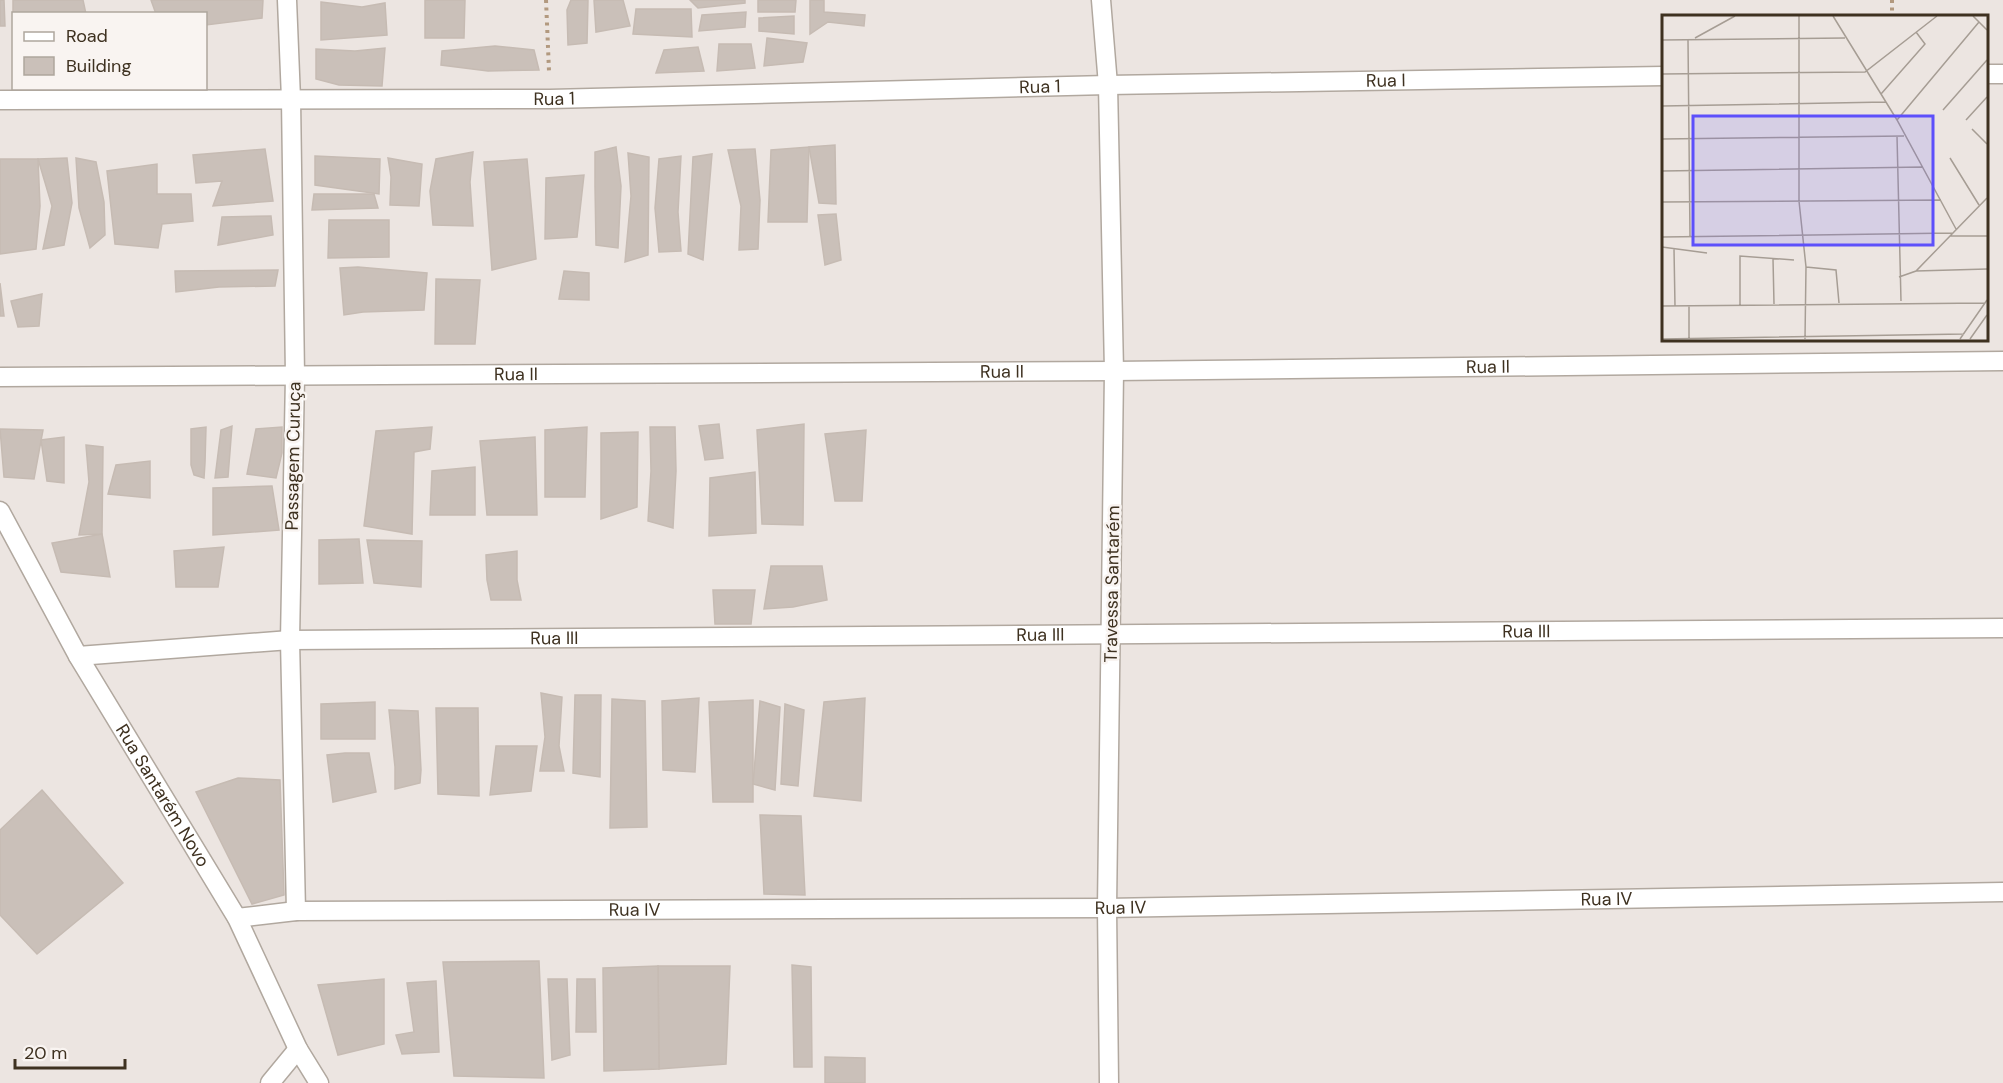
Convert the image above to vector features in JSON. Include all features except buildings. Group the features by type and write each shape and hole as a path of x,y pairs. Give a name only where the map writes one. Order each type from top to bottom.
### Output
{"street":[{"name":"Passagem Curuça","path":"287,0 291,99 295,376 290,640 296,911"},
{"name":"Travessa Santarém","path":"1101,0 1108,85 1114,371 1107,908 1109,1083"},
{"name":"Rua I","path":"1108,85 1662,76"},
{"name":"Rua 1","path":"0,100 550,99 1108,85"},
{"name":"Rua II","path":"0,377 1114,371 2003,361"},
{"name":"Rua Santarém Novo","path":"0,511 78,656 237,918 298,1049 319,1083"},
{"name":"Rua III","path":"78,656 290,640 2003,627"},
{"name":"Rua IV","path":"237,918 296,911 1107,908 2003,892"},
{"path":"270,1083 298,1049"}],"path":[{"path":"546,0 550,99"}]}
